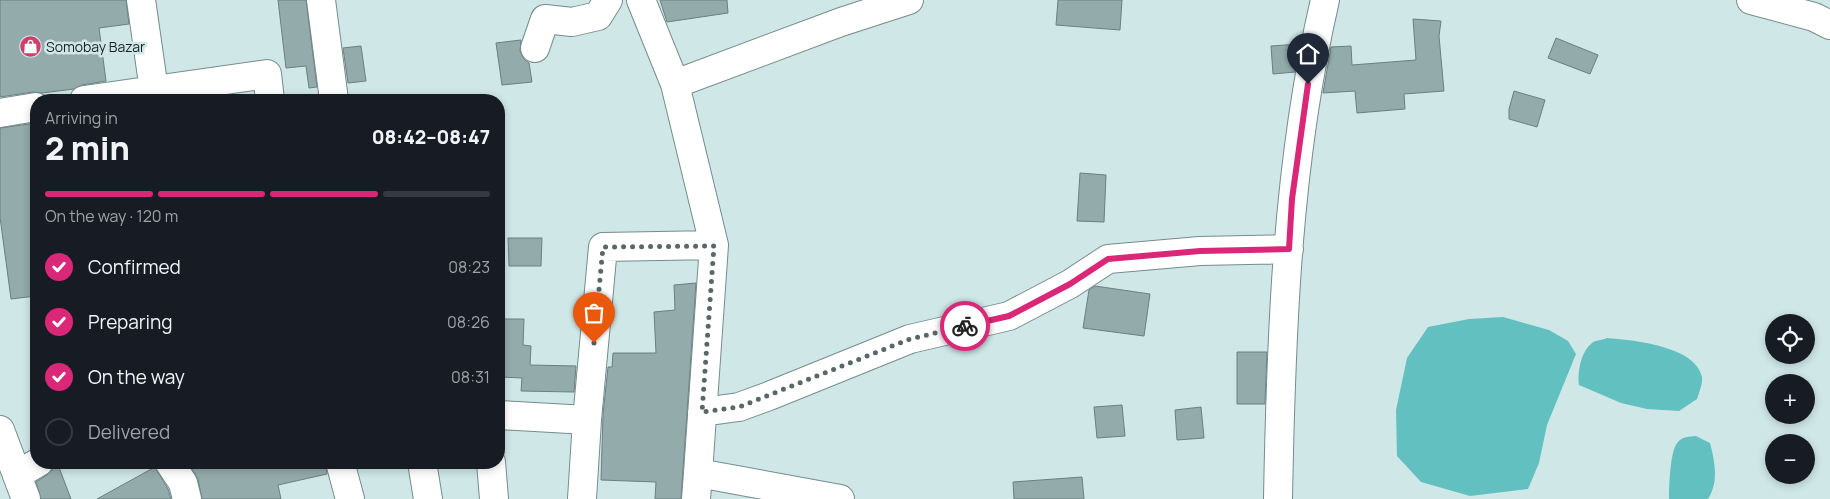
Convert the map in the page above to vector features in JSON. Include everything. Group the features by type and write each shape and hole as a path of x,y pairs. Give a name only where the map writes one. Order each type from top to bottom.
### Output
{"street":[{"path":"141,0 154,90"},
{"path":"321,0 333,94"},
{"path":"535,48 545,19 572,22 598,16 608,0"},
{"path":"641,0 675,84 714,246 697,486 840,499"},
{"path":"675,84 838,11 908,0"},
{"path":"1278,499 1279,424 1292,199 1314,46 1324,0"},
{"path":"1751,0 1814,18 1830,25"},
{"path":"126,94 267,74 269,94"},
{"path":"0,113 30,108"},
{"path":"582,499 587,420 603,247 714,246"},
{"path":"702,412 739,407 762,399 910,339 1009,316 1070,284 1108,259 1200,251 1289,249"},
{"path":"505,415 587,420"},
{"path":"0,430 27,479"},
{"path":"174,469 183,483 187,499"},
{"path":"342,469 350,499"},
{"path":"423,469 428,499"},
{"path":"492,469 494,499"}],"water":[{"path":"1503,317 1549,330 1568,341 1576,354 1547,425 1539,463 1528,489 1470,496 1421,482 1397,456 1396,410 1407,358 1428,327 1469,319"},
{"path":"1607,338 1646,343 1676,352 1688,358 1697,367 1702,377 1697,399 1679,411 1647,409 1621,403 1579,385 1579,369 1585,351 1593,342"},
{"path":"1696,436 1710,443 1713,458 1715,479 1708,499 1669,499 1670,469 1675,446 1686,437"}],"building":[{"path":"0,0 126,0 129,24 99,28 106,81 82,85 74,89 0,97"},
{"path":"278,0 306,0 317,87 309,88 306,66 286,68"},
{"path":"660,0 727,0 728,13 667,22"},
{"path":"1058,0 1122,0 1120,30 1056,25"},
{"path":"1413,19 1441,21 1439,36 1444,91 1404,94 1405,109 1357,113 1355,91 1323,93 1331,47 1351,46 1352,65 1416,60"},
{"path":"1556,38 1598,55 1590,74 1548,58"},
{"path":"521,40 520,51 524,59 529,63 532,82 502,85 496,43"},
{"path":"1299,44 1295,72 1273,74 1271,46"},
{"path":"361,46 366,81 348,83 343,48"},
{"path":"1514,91 1545,100 1537,127 1509,119 1509,109"},
{"path":"30,124 30,297 11,299 0,217 0,128"},
{"path":"1080,173 1106,175 1104,222 1077,221"},
{"path":"508,238 542,238 541,266 509,266"},
{"path":"696,283 681,499 655,499 656,482 601,480 603,415 608,367 612,367 613,353 656,353 654,312 675,310 674,285"},
{"path":"1095,286 1150,294 1144,336 1083,328 1089,290"},
{"path":"505,319 524,319 523,345 531,346 530,365 576,366 574,392 521,391 522,378 505,377"},
{"path":"1237,352 1267,352 1265,404 1237,404"},
{"path":"1122,405 1125,436 1097,438 1094,407"},
{"path":"1201,407 1204,438 1177,440 1175,410"},
{"path":"60,469 71,499 41,499 36,482 52,470"},
{"path":"151,469 156,469 168,489 171,499 97,499"},
{"path":"192,469 326,469 327,474 278,485 281,499 202,499 198,479"},
{"path":"1082,477 1084,499 1014,499 1013,482"}],"way so far":[{"path":"594,343 603,247 714,246 702,412 739,407 910,339 965,326"}],"place":[{"name":"Somobay Bazar","path":"30,47"}],"route":[{"path":"965,326 1009,316 1070,284 1108,259 1200,251 1289,249 1292,199 1308,84"}]}
